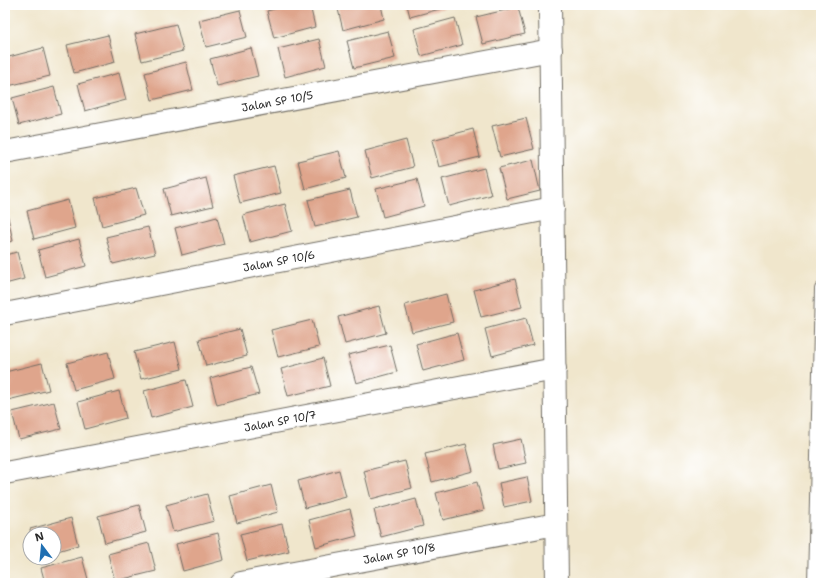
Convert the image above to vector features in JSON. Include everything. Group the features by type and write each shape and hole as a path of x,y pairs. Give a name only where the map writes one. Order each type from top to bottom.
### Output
{"street":[{"path":"550,5 557,583"},
{"name":"Jalan SP 10/5","path":"5,152 550,50"},
{"name":"Jalan SP 10/6","path":"5,314 553,208"},
{"name":"Jalan SP 10/7","path":"5,473 555,369"},
{"name":"Jalan SP 10/8","path":"242,583 556,524"}],"lane":[{"path":"814,583 821,290"}],"building":[{"path":"289,5 310,5 315,27 274,38 267,11"},
{"path":"337,5 381,5 384,19 343,30"},
{"path":"407,5 451,5 451,6 410,17"},
{"path":"518,7 525,34 483,44 476,17"},
{"path":"240,10 247,37 206,47 199,20"},
{"path":"455,18 462,45 421,56 414,29"},
{"path":"176,24 183,51 142,61 135,34"},
{"path":"388,31 395,58 354,68 347,41"},
{"path":"108,35 115,62 74,73 67,45"},
{"path":"319,39 326,66 285,77 278,49"},
{"path":"43,48 50,76 8,86 5,73 5,58"},
{"path":"251,48 258,76 217,86 210,59"},
{"path":"186,62 193,90 152,100 145,73"},
{"path":"119,73 126,100 85,111 78,84"},
{"path":"54,87 61,114 19,125 12,98"},
{"path":"526,118 534,149 500,157 492,126"},
{"path":"473,129 480,157 439,167 432,140"},
{"path":"406,140 413,167 372,178 365,151"},
{"path":"339,151 346,178 305,189 298,161"},
{"path":"533,160 540,191 507,199 499,168"},
{"path":"274,166 281,193 240,203 233,176"},
{"path":"484,168 491,195 449,206 442,179"},
{"path":"206,178 213,206 171,216 164,189"},
{"path":"417,179 424,206 383,217 376,189"},
{"path":"136,188 144,215 102,226 95,198"},
{"path":"350,190 357,217 315,227 308,200"},
{"path":"68,200 75,228 34,239 27,211"},
{"path":"285,204 292,231 250,242 243,215"},
{"path":"7,213 13,241 5,243 5,214"},
{"path":"217,217 224,244 182,255 175,228"},
{"path":"148,227 155,254 113,264 106,237"},
{"path":"79,239 86,266 45,277 38,250"},
{"path":"17,252 24,279 5,284 5,255"},
{"path":"515,279 522,307 481,317 474,290"},
{"path":"446,294 453,322 412,332 405,305"},
{"path":"379,306 386,333 345,344 338,317"},
{"path":"526,318 533,345 492,356 485,329"},
{"path":"312,320 319,347 278,357 271,330"},
{"path":"240,329 247,356 206,366 199,339"},
{"path":"457,333 464,360 423,371 416,344"},
{"path":"175,342 182,369 141,379 134,352"},
{"path":"390,345 397,372 356,383 348,355"},
{"path":"108,352 115,379 74,390 67,363"},
{"path":"323,358 330,386 288,396 281,369"},
{"path":"42,363 49,390 8,400 5,387 5,372"},
{"path":"251,367 259,394 217,405 210,378"},
{"path":"186,380 193,407 151,418 144,391"},
{"path":"119,391 126,418 85,429 78,402"},
{"path":"54,402 61,429 19,439 12,412"},
{"path":"521,439 526,463 498,469 493,445"},
{"path":"466,444 473,471 432,482 425,454"},
{"path":"405,461 412,488 371,499 364,471"},
{"path":"339,470 346,497 305,508 298,481"},
{"path":"527,477 532,501 504,507 499,483"},
{"path":"477,482 484,510 443,520 436,493"},
{"path":"271,485 278,512 237,523 230,496"},
{"path":"207,494 214,521 173,532 166,505"},
{"path":"416,499 423,526 381,537 374,510"},
{"path":"139,505 146,532 105,543 98,516"},
{"path":"350,509 357,536 316,547 309,520"},
{"path":"71,518 78,545 62,550 62,526 41,526"},
{"path":"282,524 289,551 247,561 240,534"},
{"path":"218,533 224,560 183,571 176,544"},
{"path":"149,543 156,571 115,581 108,554"},
{"path":"82,557 89,583 45,583 41,568 48,566 62,566 62,562"}]}
